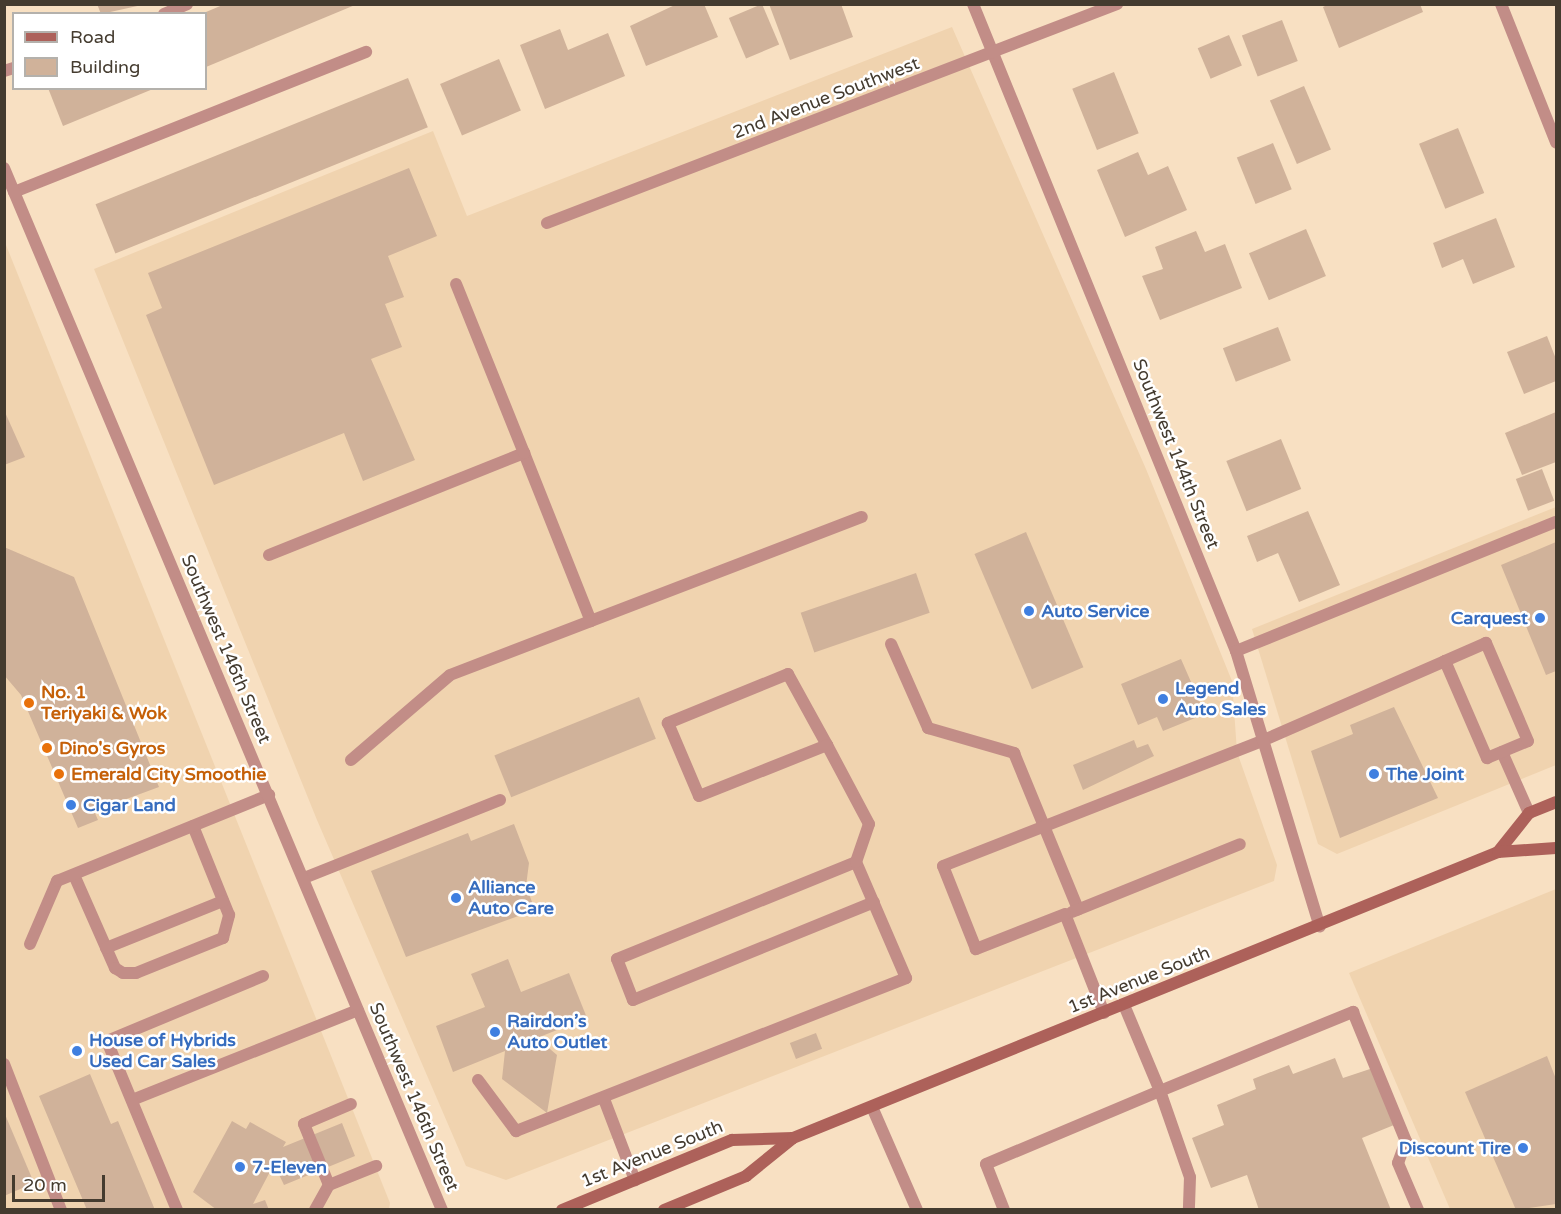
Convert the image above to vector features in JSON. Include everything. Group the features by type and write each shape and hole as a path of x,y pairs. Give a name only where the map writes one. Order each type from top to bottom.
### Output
{"main road":[{"path":"1529,813 1557,802"},
{"name":"1st Avenue South","path":"1498,852 1529,813"},
{"name":"1st Avenue South","path":"664,1209 746,1176 793,1138 1320,927 1498,852 1557,848"},
{"name":"1st Avenue South","path":"562,1209 732,1140 793,1138"}],"street":[{"path":"169,12 188,4"},
{"name":"Southwest 144th Street","path":"973,4 1236,651 1320,927"},
{"name":"2nd Avenue Southwest","path":"547,223 995,54 1117,4"},
{"path":"1501,4 1557,142"},
{"path":"14,192 366,52"},
{"name":"Southwest 146th Street","path":"4,168 442,1209"},
{"path":"456,284 591,621"},
{"path":"269,555 524,453"},
{"path":"351,760 450,675 862,517"},
{"path":"1236,651 1557,522"},
{"path":"1240,844 976,949 943,866 1264,740 1486,643 1528,741 1487,758 1445,661"},
{"path":"891,644 928,728 1014,753 1078,909"},
{"path":"477,1080 516,1131 604,1099 906,978 856,862 869,824 788,674 668,723 699,796 826,745"},
{"path":"1502,752 1529,813"},
{"path":"30,944 57,881 269,795"},
{"path":"304,879 500,800"},
{"path":"74,874 115,968 123,973 147,969 223,938 230,928 223,901 193,826"},
{"path":"856,862 617,959 633,1000 873,902"},
{"path":"106,948 223,901"},
{"path":"1065,914 1104,1013"},
{"path":"177,1209 107,1041 263,976"},
{"path":"1124,1005 1160,1091 1190,1177 1189,1209"},
{"path":"132,1100 358,1010"},
{"path":"1004,1209 986,1164 1353,1012 1406,1141 1398,1163 1418,1209"},
{"path":"4,1064 62,1209"},
{"path":"604,1099 635,1180"},
{"path":"329,1185 304,1124 351,1104"},
{"path":"872,1107 913,1208"},
{"path":"315,1209 329,1185 376,1166"}],"shaded area":[{"path":"952,27 1146,469 1232,681 1237,752 1277,865 1274,881 506,1180 466,1166 317,820 94,269 433,131 467,216"},
{"path":"4,240 390,1203 389,1209 5,1209"},
{"path":"1556,507 1556,765 1337,854 1318,844 1252,629"},
{"path":"1556,889 1556,1209 1450,1209 1349,973"}],"building":[{"path":"97,4 142,4 110,12 100,12"},
{"path":"225,4 355,4 207,67 206,12"},
{"path":"677,4 704,4 718,37 646,66 630,26"},
{"path":"762,4 779,45 746,59 729,18"},
{"path":"769,4 841,4 853,37 790,60"},
{"path":"1329,4 1420,4 1423,12 1339,48 1323,7"},
{"path":"1282,20 1298,61 1258,76 1242,35"},
{"path":"560,29 568,50 608,33 625,76 545,109 520,45"},
{"path":"1229,35 1242,65 1211,79 1198,48"},
{"path":"499,59 521,111 462,136 440,84"},
{"path":"1114,72 1139,133 1097,150 1072,89"},
{"path":"408,78 428,127 115,253 96,204"},
{"path":"1304,86 1331,150 1297,164 1270,100"},
{"path":"49,90 151,90 63,126"},
{"path":"1458,128 1484,193 1445,209 1419,144"},
{"path":"1273,143 1292,189 1256,204 1237,158"},
{"path":"1138,152 1148,175 1168,166 1187,210 1125,237 1097,170"},
{"path":"409,168 437,236 388,256 404,297 385,304 402,347 371,359 415,460 363,481 344,433 214,485 146,315 162,308 148,273"},
{"path":"1496,218 1515,267 1473,284 1463,259 1442,268 1433,243"},
{"path":"1306,229 1326,276 1269,300 1249,253"},
{"path":"1196,231 1205,252 1225,244 1242,288 1160,320 1142,276 1163,269 1155,247"},
{"path":"1278,327 1291,361 1236,382 1223,348"},
{"path":"1547,336 1556,359 1556,381 1524,394 1507,352"},
{"path":"4,410 25,457 4,465"},
{"path":"1556,412 1556,462 1522,475 1505,433"},
{"path":"1281,439 1301,489 1247,511 1226,461"},
{"path":"1542,469 1554,501 1528,511 1516,479"},
{"path":"1308,511 1340,585 1299,602 1278,553 1257,562 1247,536"},
{"name":"Auto Service","path":"1026,532 1083,667 1032,689 974,554"},
{"name":"Carquest","path":"1556,542 1556,671 1546,675 1501,565"},
{"path":"4,547 74,577 159,787 94,811 98,820 78,828 21,695 4,675"},
{"path":"916,573 930,613 814,652 801,613"},
{"name":"Legend Auto Sales","path":"1181,659 1205,714 1163,731 1157,717 1138,725 1121,684"},
{"path":"639,697 656,739 511,797 494,755"},
{"name":"The Joint","path":"1394,707 1438,798 1340,838 1311,751 1353,734 1350,725"},
{"path":"1134,740 1137,748 1148,744 1154,756 1083,790 1073,765"},
{"name":"Alliance Auto Care","path":"514,824 529,863 526,886 535,910 406,957 371,871 468,833 471,841"},
{"name":"Rairdon’s Auto Outlet","path":"508,959 521,992 569,973 587,1018 537,1038 557,1055 547,1113 502,1079 505,1051 453,1072 436,1026 485,1007 471,974"},
{"path":"816,1033 822,1049 796,1059 790,1043"},
{"name":"Discount Tire","path":"1547,1056 1556,1079 1556,1204 1516,1210 1465,1092"},
{"path":"1335,1058 1343,1078 1373,1068 1394,1125 1362,1138 1391,1210 1259,1210 1247,1175 1211,1188 1192,1138 1224,1125 1217,1105 1256,1089 1253,1079 1289,1065 1293,1074"},
{"path":"90,1074 111,1124 118,1121 155,1210 87,1210 39,1096"},
{"path":"4,1112 34,1183 4,1196"},
{"name":"7-Eleven","path":"232,1121 246,1129 250,1122 286,1142 283,1147 342,1123 355,1156 284,1185 274,1164 253,1204 265,1200 269,1210 217,1210 193,1192"}],"place":[{"name":"Auto Service","path":"1029,611"},
{"name":"Carquest","path":"1540,618"},
{"name":"Legend Auto Sales","path":"1163,699"},
{"name":"No. 1 Teriyaki & Wok","path":"29,703"},
{"name":"Dino's Gyros","path":"47,748"},
{"name":"Emerald City Smoothie","path":"59,774"},
{"name":"The Joint","path":"1374,774"},
{"name":"Cigar Land","path":"71,805"},
{"name":"Alliance Auto Care","path":"456,898"},
{"name":"Rairdon’s Auto Outlet","path":"495,1032"},
{"name":"House of Hybrids Used Car Sales","path":"77,1051"},
{"name":"Discount Tire","path":"1523,1148"},
{"name":"7-Eleven","path":"240,1167"}]}
